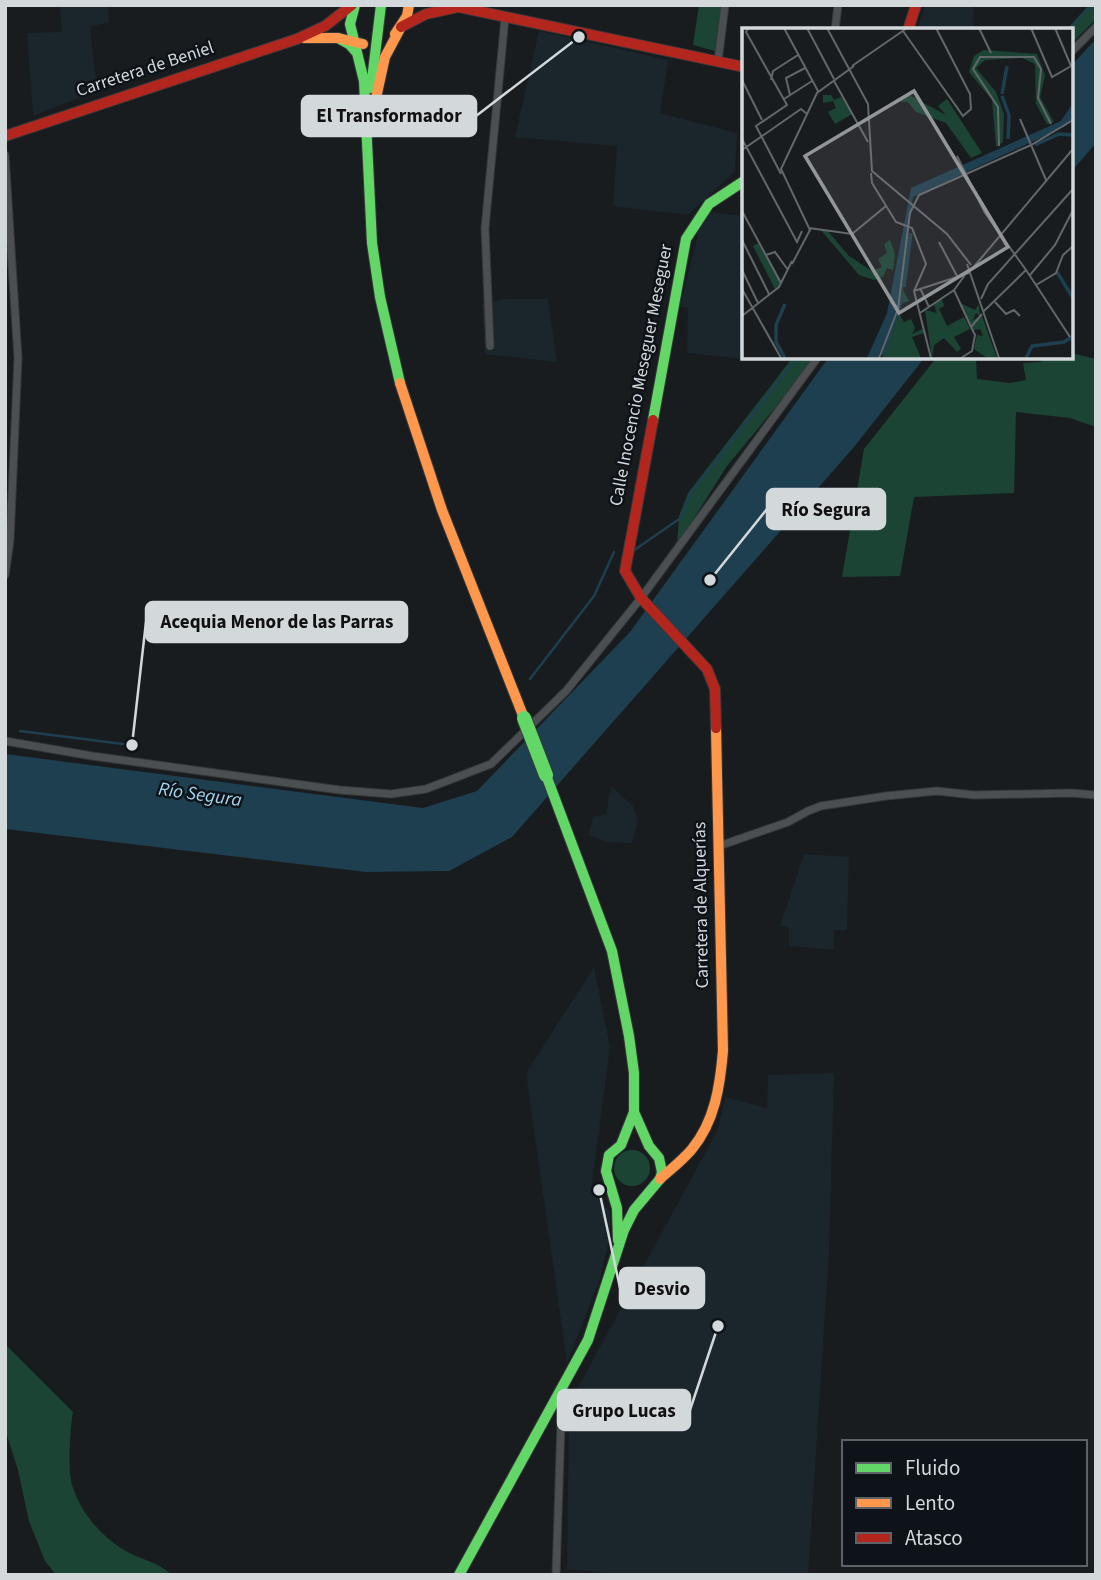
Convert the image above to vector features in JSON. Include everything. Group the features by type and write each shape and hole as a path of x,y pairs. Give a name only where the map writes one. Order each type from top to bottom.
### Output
{"main road":[{"path":"297,39 325,26 354,5"},
{"path":"354,5 350,15 360,42 364,74 368,177 376,270 396,368 417,440 600,916 614,962 634,1073 634,1112 621,1144 609,1155 606,1163 607,1179 612,1187 626,1197 644,1196"},
{"path":"360,42 381,5"},
{"path":"368,177 380,76 385,57 409,5"},
{"path":"909,28 916,5"},
{"path":"297,39 338,38 349,44 386,41 414,19 452,6 742,67"},
{"name":"Carretera de Beniel","path":"5,136 297,39"},
{"name":"Calle Inocencio Meseguer Meseguer","path":"691,651 641,598 625,571 626,556 686,239 699,214 710,201 742,182"},
{"name":"Carretera de Alquerías","path":"660,1179 694,1148 710,1119 721,1078 723,1051 722,873 715,689 707,670 691,651"},
{"path":"459,1575 588,1340 624,1230 644,1196 660,1179 661,1165 634,1112"},
{"path":"621,1144 635,1142 677,1158 685,1157"},
{"path":"612,1187 619,1230 615,1258"}],"street":[{"path":"718,61 725,5"},
{"path":"835,28 838,5"},
{"path":"490,346 485,228 505,18"},
{"path":"1073,50 1096,26"},
{"path":"5,155 18,358 10,540 5,575"},
{"path":"5,741 92,756 340,790 391,794 426,789 491,764 566,691 641,598 817,359"},
{"path":"719,846 788,822 821,806 886,796 937,791 974,795 1096,795"},
{"path":"556,1575 562,1387"}],"shaded area":[{"path":"60,5 108,5 109,22 90,27 97,91 33,116 27,33 62,32"},
{"path":"925,5 974,5 973,28 918,28"},
{"path":"539,31 668,60 660,113 737,133 735,171 688,215 613,206 617,146 515,137"},
{"path":"709,212 742,216 742,359 687,353 688,308 680,307 700,225"},
{"path":"505,299 548,299 557,362 485,354 482,304"},
{"path":"611,786 633,806 638,821 632,843 606,842 588,835 593,817 606,814"},
{"path":"804,854 849,857 847,930 834,930 834,950 789,946 789,928 780,926"},
{"path":"594,967 610,1047 591,1190 610,1211 610,1235 600,1278 567,1364 526,1073"},
{"path":"834,1073 829,1252 808,1575 627,1575 567,1569 569,1413 572,1399 718,1129 725,1097 767,1108 768,1075"}],"green space":[{"path":"699,5 721,5 715,51 693,45"},
{"path":"1089,5 1096,5 1096,19 1073,42 1073,28 1068,28"},
{"path":"1073,338 1075,354 1096,359 1096,427 1070,418 1016,412 1014,493 914,497 900,576 842,577 864,449 935,359 976,359 977,379 1010,383 1026,380 1023,363 1045,359 1073,359"},
{"path":"791,359 815,359 727,466 677,545 679,516 688,493"},
{"path":"632,1150 644,1156 650,1168 644,1180 632,1186 620,1180 614,1168 620,1156"},
{"path":"5,1344 73,1412 71,1481 87,1515 100,1531 116,1544 172,1575 56,1575 45,1561 29,1521 18,1470 5,1429"}],"water":[{"path":"1096,39 1096,143 1073,170 1073,64"},
{"path":"828,359 923,359 854,447 512,837 449,871 366,872 5,829 5,754 423,808 477,791 630,632"}],"waterway":[{"path":"1070,28 1092,5"},
{"path":"633,551 682,517 690,494 796,359"},
{"path":"530,679 594,596 614,552"},
{"path":"20,731 139,746"}],"traffic: fast":[{"path":"355,5 350,24 364,81 372,243 380,297 400,383"},
{"path":"371,88 381,5"},
{"path":"338,38 349,44 357,53"},
{"path":"653,420 686,239 709,204 742,182"},
{"path":"524,718 546,775"},
{"path":"546,775 612,951 629,1036 634,1073 634,1112 621,1145 609,1155 606,1171 617,1208 618,1240"},
{"path":"459,1575 588,1340 624,1230 634,1210 660,1179 662,1172 659,1158 649,1146 634,1112"}],"traffic: slow":[{"path":"395,34 407,16 409,5"},
{"path":"373,126 385,57 401,27"},
{"path":"304,38 338,38 363,44"},
{"path":"400,383 442,510 524,718"},
{"path":"660,1179 688,1153 706,1127 715,1103 722,1064 716,728"}],"traffic: jam":[{"path":"5,136 297,39 325,26 352,5"},
{"path":"449,5 742,67"},
{"path":"909,28 916,5"},
{"path":"401,27 426,14 454,8"},
{"path":"653,420 625,571 641,598 707,669 715,689 716,728"}],"place":[{"name":"El Transformador","path":"579,37"},
{"name":"Río Segura","path":"710,580"},
{"name":"Acequia Menor de las Parras","path":"132,745"},
{"name":"Desvio","path":"599,1190"},
{"name":"Grupo Lucas","path":"718,1326"}]}
